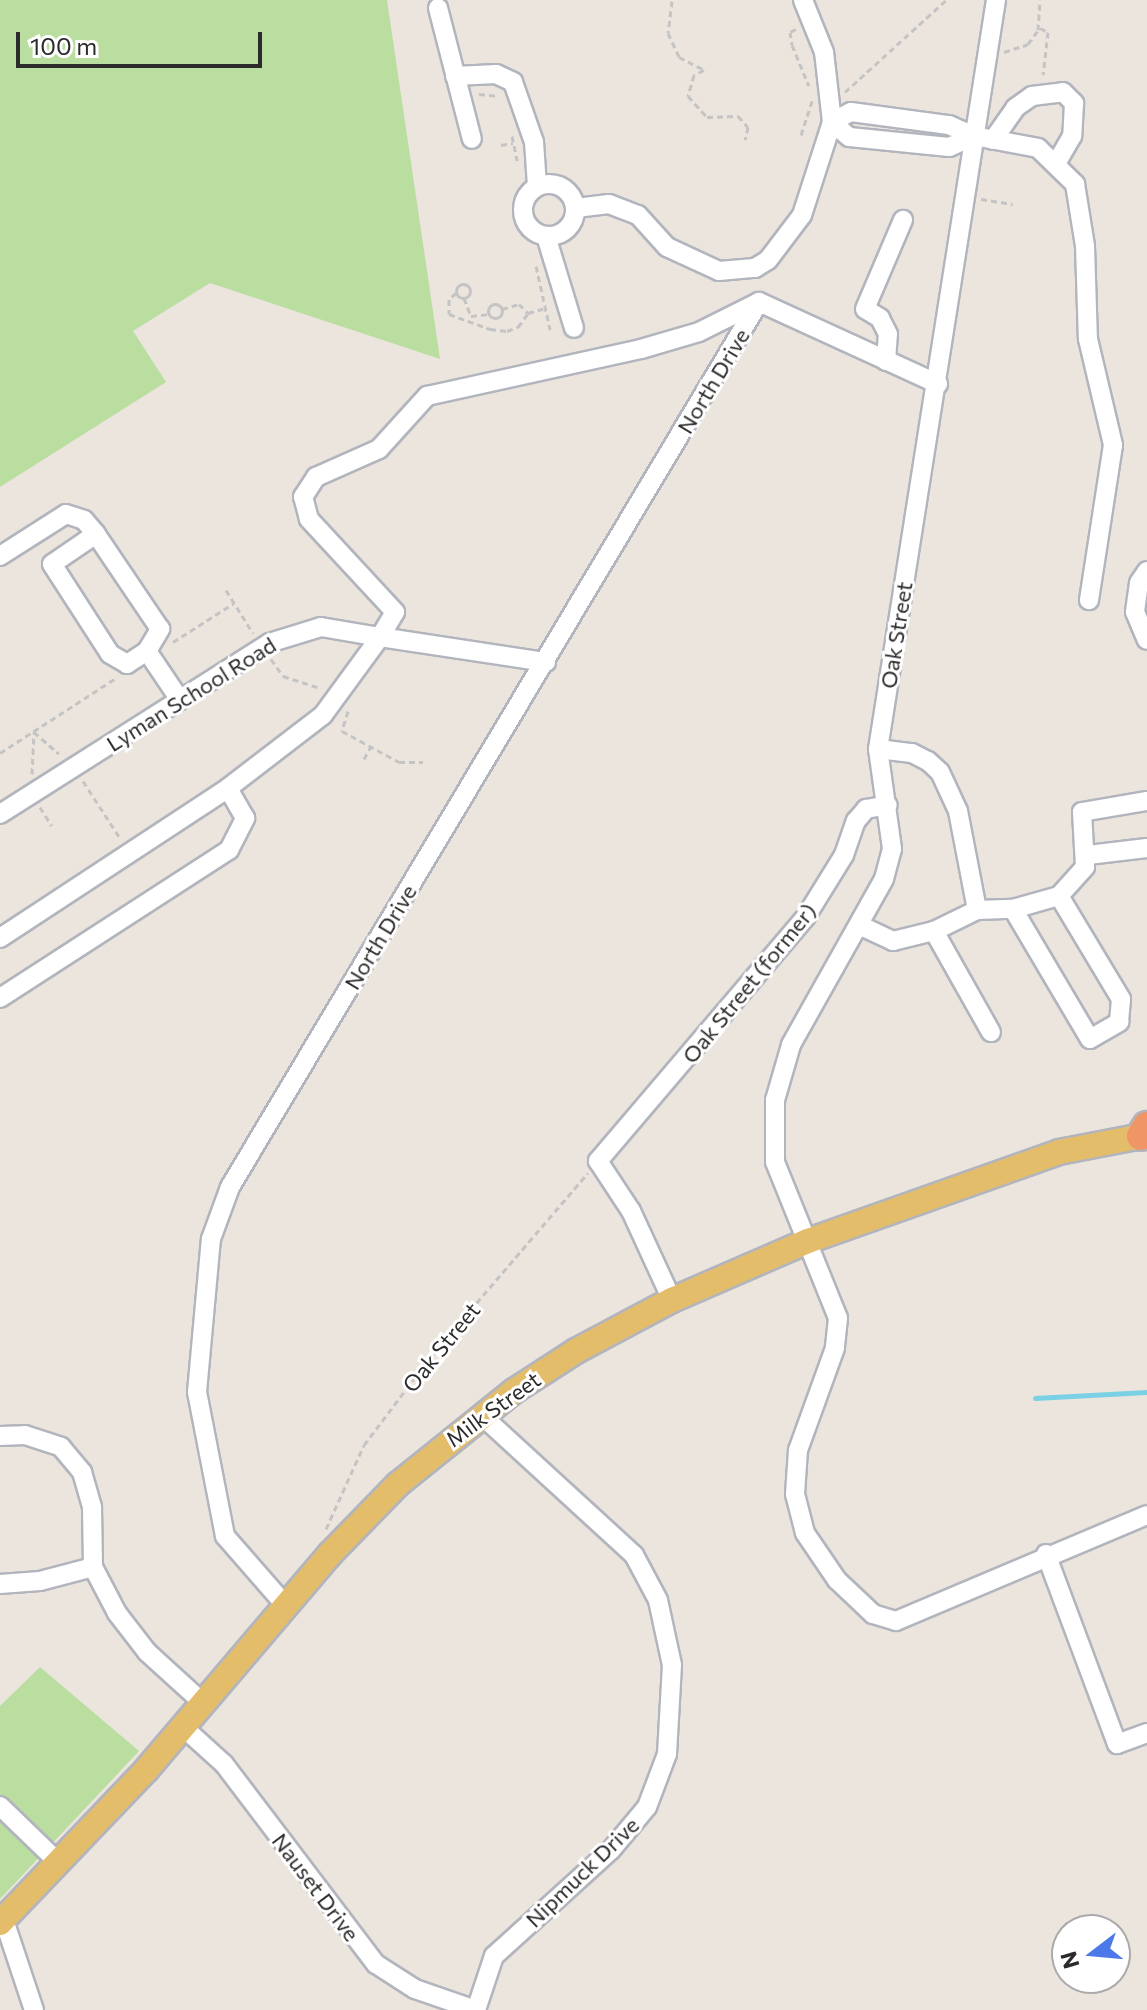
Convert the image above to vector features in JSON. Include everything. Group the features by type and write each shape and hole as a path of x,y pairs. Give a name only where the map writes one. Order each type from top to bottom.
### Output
{"main road":[{"name":"Milk Street","path":"2,1922 60,1864 183,1727 330,1554 397,1485 481,1415 576,1351 672,1300 808,1241 1029,1161 1145,1132"}],"street":[{"path":"576,208 609,204 638,215 667,247 695,264 719,271 755,268 787,240 802,215 832,122 830,97 813,22 803,0"},
{"name":"Oak Street","path":"996,0 938,384 878,749 892,849 884,879 791,1045 775,1100 775,1162 838,1318 835,1348 794,1470 799,1512 823,1563 873,1614 896,1621 1046,1554 1147,1515"},
{"path":"438,8 472,139"},
{"path":"455,76 496,74 513,82 534,142 537,186"},
{"path":"993,140 1015,108 1032,96 1063,92 1074,103 1072,136 1056,164"},
{"path":"832,122 851,112 949,125 974,136 1038,148 1075,184 1085,246 1088,339 1113,445 1089,600"},
{"path":"537,186 562,187 576,208 568,229 546,236 531,229 523,215 525,198 537,186"},
{"path":"886,361 888,334 880,318 865,309 903,220"},
{"path":"546,236 574,328"},
{"path":"0,938 228,788 323,715 395,612 309,519 303,497 316,477 379,449 427,396 641,349 699,332 759,302 938,384"},
{"name":"North Drive","path":"286,1606 225,1536 211,1483 197,1392 211,1239 238,1173 759,302"},
{"path":"0,556 66,514 84,520 96,534 160,629 147,651 127,664 110,654 52,564 96,534"},
{"path":"1147,571 1139,583 1135,612 1147,640"},
{"name":"Lyman School Road","path":"0,814 180,700 321,627 546,662"},
{"path":"147,651 180,700"},
{"path":"878,749 912,753 940,772 958,811 977,910"},
{"path":"0,998 229,850 245,818 228,788"},
{"path":"859,925 893,941 934,931 977,910 1013,909 1059,896 1080,878 1088,855 1082,812 1147,801"},
{"name":"Oak Street (former)","path":"598,1161 805,918 844,855 856,821 866,809 888,805"},
{"path":"1088,855 1147,848"},
{"path":"1013,909 1090,1039 1119,1022 1121,999 1059,896"},
{"path":"934,931 991,1032"},
{"path":"598,1161 631,1211 672,1300"},
{"name":"Nipmuck Drive","path":"476,2010 494,1956 611,1850 647,1807 667,1754 672,1665 658,1600 634,1555 481,1415"},
{"path":"0,1436 25,1435 61,1447 82,1472 92,1508 93,1567 117,1613 147,1652 203,1703"},
{"path":"1046,1554 1117,1744 1147,1733"},
{"path":"0,1584 40,1581 93,1567"},
{"name":"Nauset Drive","path":"183,1727 224,1764 376,1964 415,1989 476,2010"},
{"path":"0,1806 60,1864"},
{"path":"2,1922 34,2010"}],"path":[{"path":"830,97 840,97 946,0"},
{"path":"1004,52 1028,44 1039,27 1040,0"},
{"path":"672,1 668,33 683,62 704,70 694,75 688,96 707,117 738,116 748,127 745,140"},
{"path":"801,135 811,91 790,32 813,22"},
{"path":"1039,27 1048,32 1043,75"},
{"path":"477,93 498,95 505,101"},
{"path":"512,130 518,167"},
{"path":"501,145 513,143"},
{"path":"965,196 1013,204"},
{"path":"533,256 550,329"},
{"path":"464,298 470,293 467,284 458,285 456,293 449,299 449,314 490,329 518,327 528,313 546,308"},
{"path":"456,293 464,298 471,316 489,314 497,317 502,309 519,304 528,313"},
{"path":"489,314 492,304 502,309"},
{"path":"226,590 283,676 320,688 351,714 342,731 399,762 423,762"},
{"path":"268,654 280,656"},
{"path":"260,669 268,654"},
{"path":"364,759 370,748"},
{"path":"84,783 96,774"},
{"name":"Oak Street","path":"330,1554 325,1543 328,1521 364,1445 431,1356 598,1161"}],"green space":[{"path":"0,0 387,0 440,359 210,283 133,331 166,382 0,487"},
{"path":"40,1667 139,1751 0,1899 0,1706"}],"waterway":[{"path":"1035,1398 1147,1392"}]}
